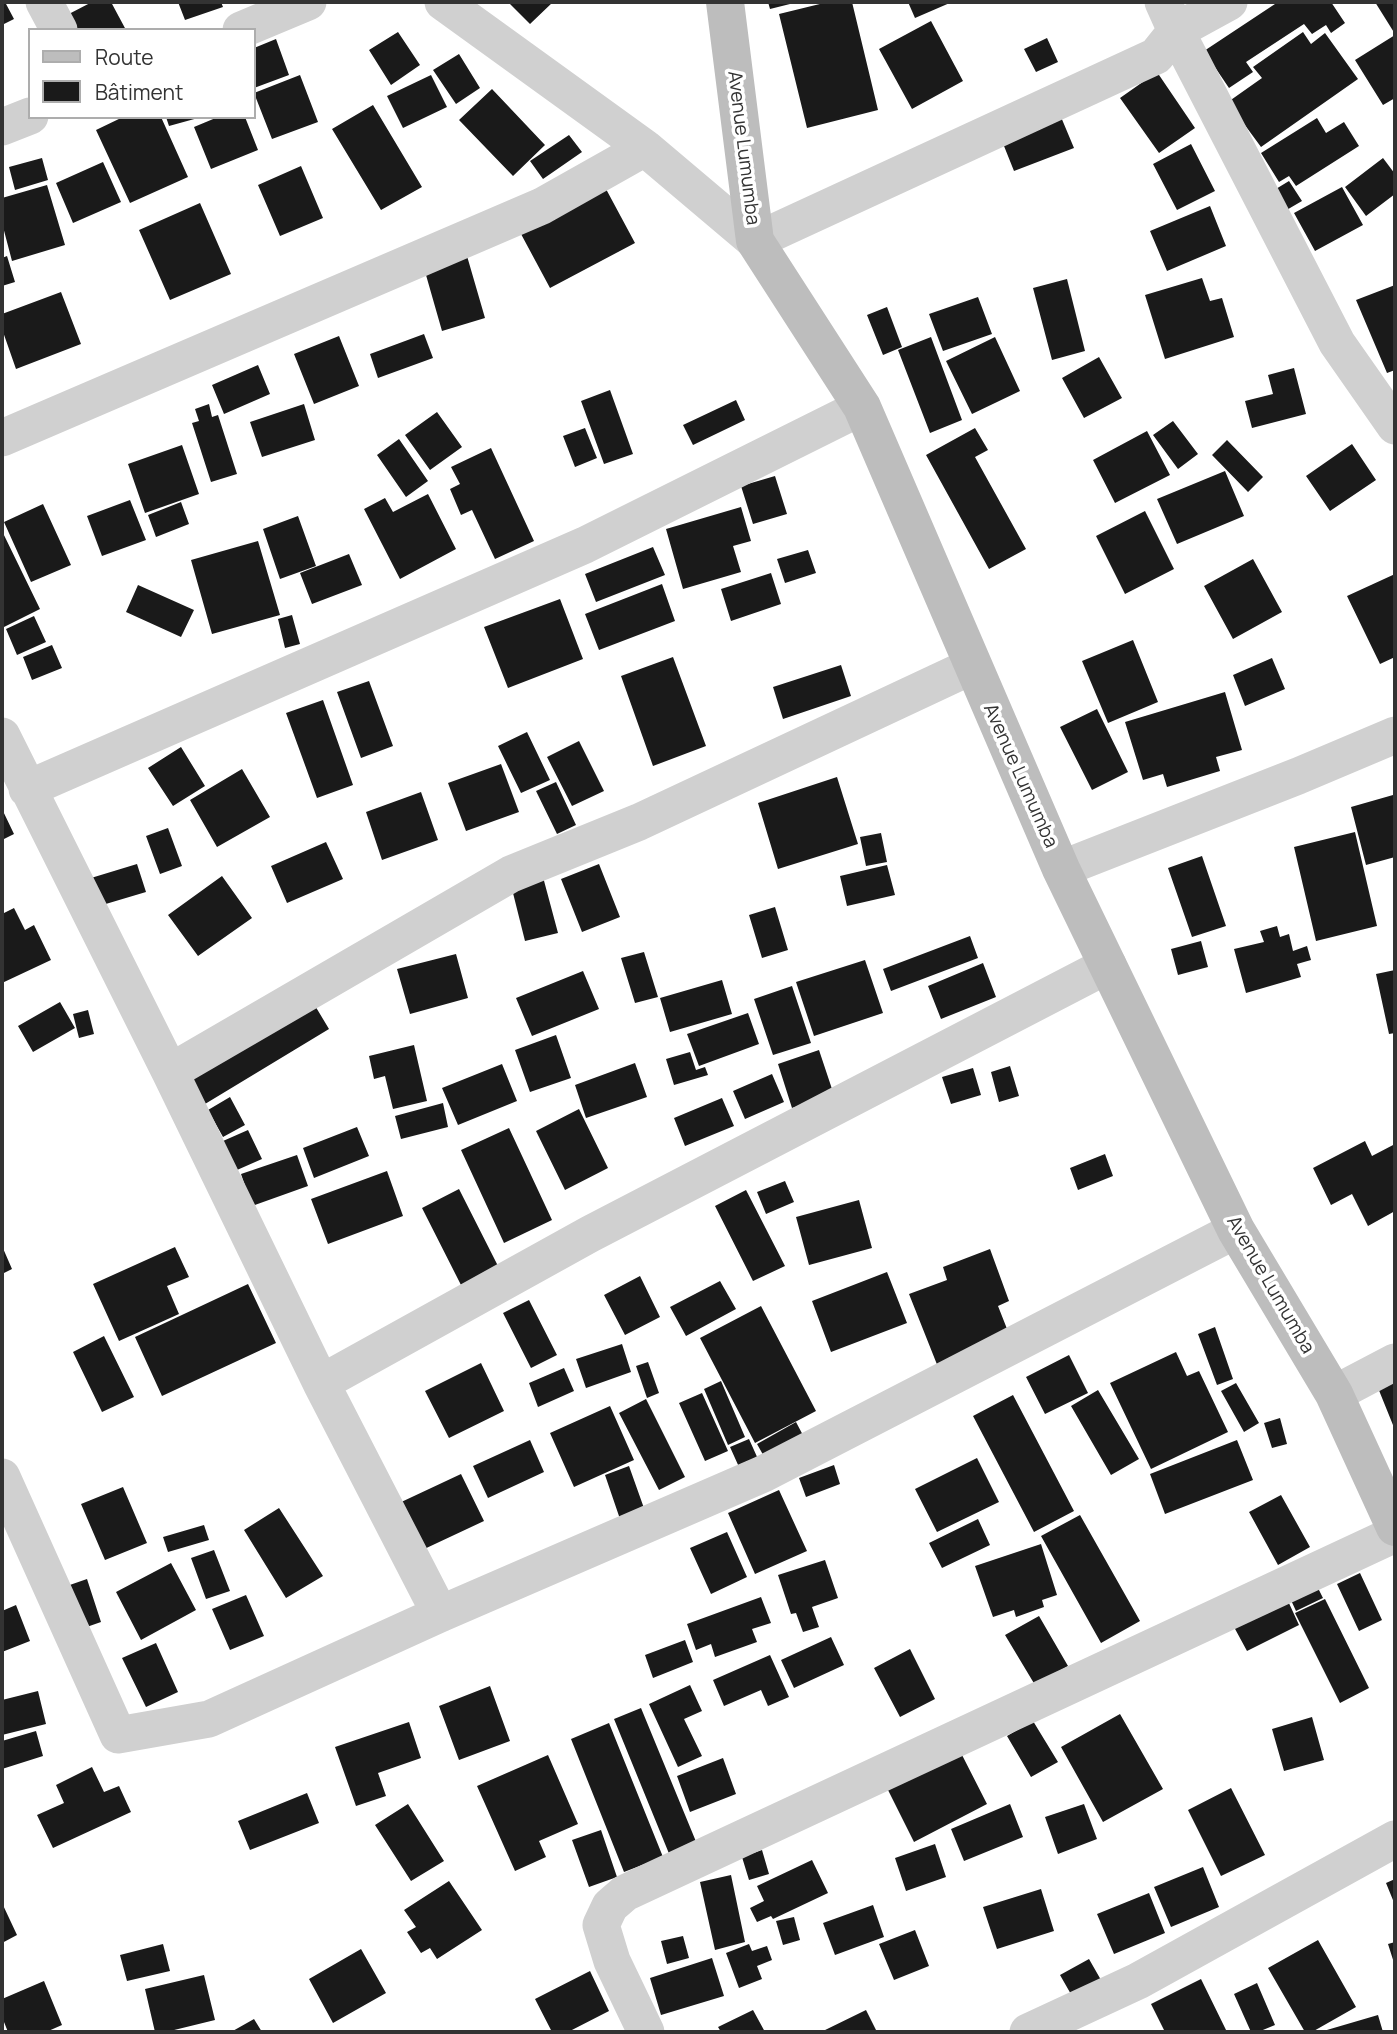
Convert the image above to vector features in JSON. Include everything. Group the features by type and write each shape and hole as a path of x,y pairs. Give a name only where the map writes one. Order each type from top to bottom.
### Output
{"main road":[{"name":"Avenue Lumumba","path":"725,2 755,241 862,407 1061,869 1236,1230 1334,1394 1395,1527"}],"street":[{"path":"44,2 58,28"},
{"path":"246,28 308,2"},
{"path":"443,2 645,148 755,241 1156,55 1170,17"},
{"path":"1170,17 1229,2"},
{"path":"1170,17 1337,343 1395,426"},
{"path":"2,127 28,117"},
{"path":"2,438 542,206 645,148"},
{"path":"27,789 585,544 862,407"},
{"path":"170,1072 511,874 639,822 972,666"},
{"path":"1061,869 1395,735"},
{"path":"2,736 321,1383 440,1614"},
{"path":"321,1383 590,1234 1108,965"},
{"path":"2,1477 118,1735 209,1719 440,1614 763,1474 1236,1230"},
{"path":"1334,1394 1395,1362"},
{"path":"646,2032 612,1961 601,1926 610,1906 625,1893 1395,1534"},
{"path":"1028,2032 1138,1981 1395,1839"}],"building":[{"path":"2,2 5,2 14,19 2,25"},
{"path":"92,2 111,2 125,28 71,28 65,16"},
{"path":"178,2 221,2 223,7 185,20"},
{"path":"508,2 553,2 530,24"},
{"path":"768,2 794,2 794,3 770,9"},
{"path":"828,2 852,2 878,110 807,128 779,14"},
{"path":"908,2 952,2 915,18"},
{"path":"1278,2 1331,2 1345,23 1331,33 1326,25 1312,34 1304,24 1246,62 1253,72 1229,88 1204,51"},
{"path":"1375,2 1395,2 1395,34"},
{"path":"931,21 963,81 912,109 879,49"},
{"path":"398,32 420,65 391,85 369,50"},
{"path":"1303,32 1311,44 1325,33 1358,79 1261,147 1228,102 1262,78 1253,67"},
{"path":"1395,35 1395,98 1383,105 1355,60"},
{"path":"1047,38 1058,62 1036,72 1024,49"},
{"path":"276,39 289,75 256,87 256,47"},
{"path":"459,54 480,88 456,104 433,70"},
{"path":"1157,72 1195,128 1159,153 1120,98"},
{"path":"300,75 318,122 272,139 256,92"},
{"path":"431,75 447,107 403,128 387,96"},
{"path":"492,89 545,145 513,176 459,120"},
{"path":"373,105 422,187 381,210 332,129"},
{"path":"1061,117 1074,148 1014,171 1002,141"},
{"path":"1317,118 1326,133 1344,122 1359,146 1296,186 1289,176 1279,182 1261,153"},
{"path":"119,119 162,119 188,177 130,203 96,130"},
{"path":"167,119 194,119 169,126"},
{"path":"213,119 246,119 258,150 211,169 194,127"},
{"path":"569,135 582,152 543,179 530,161"},
{"path":"1191,144 1215,191 1177,210 1153,164"},
{"path":"42,158 48,180 15,190 9,167"},
{"path":"1383,158 1395,174 1395,194 1366,216 1345,187"},
{"path":"103,162 121,202 73,223 56,183"},
{"path":"301,166 323,218 280,236 258,185"},
{"path":"1289,181 1302,201 1278,215 1266,195"},
{"path":"47,185 65,245 12,261 2,223 2,198"},
{"path":"1342,187 1363,225 1315,251 1294,213"},
{"path":"606,189 635,243 550,288 521,234"},
{"path":"200,203 231,274 170,300 139,230"},
{"path":"1210,206 1226,246 1167,271 1150,231"},
{"path":"7,256 15,282 2,286 2,258"},
{"path":"467,256 485,318 442,331 424,268"},
{"path":"1202,278 1210,301 1222,298 1234,337 1165,359 1145,295"},
{"path":"1067,279 1085,351 1052,360 1033,288"},
{"path":"1395,285 1395,370 1387,373 1356,300"},
{"path":"61,292 81,344 16,369 2,329 2,314"},
{"path":"978,297 992,334 943,351 929,314"},
{"path":"887,307 902,347 883,355 867,315"},
{"path":"424,334 433,358 378,378 370,354"},
{"path":"339,336 359,386 314,404 294,354"},
{"path":"931,337 962,420 930,433 898,350"},
{"path":"995,337 1020,391 972,414 946,361"},
{"path":"1099,357 1122,398 1084,418 1062,378"},
{"path":"258,365 270,394 224,414 212,385"},
{"path":"1294,368 1306,414 1252,428 1245,401 1273,394 1268,375"},
{"path":"610,390 633,454 604,464 581,401"},
{"path":"736,400 745,420 693,445 683,425"},
{"path":"209,404 212,417 218,415 237,474 211,482 192,423 199,421 195,409"},
{"path":"304,404 315,440 262,457 250,422"},
{"path":"437,412 462,447 430,470 405,435"},
{"path":"1173,421 1198,454 1178,469 1153,435"},
{"path":"585,428 597,458 575,467 563,436"},
{"path":"975,428 988,450 975,457 1026,549 989,569 926,455"},
{"path":"1147,431 1170,475 1115,503 1093,460"},
{"path":"399,439 428,481 406,497 377,455"},
{"path":"1227,440 1263,477 1248,492 1212,455"},
{"path":"1352,444 1376,480 1330,511 1306,476"},
{"path":"182,445 199,494 145,513 128,464"},
{"path":"491,448 534,541 495,559 472,510 461,515 450,489 460,484 451,467"},
{"path":"1225,471 1244,516 1177,544 1157,499"},
{"path":"775,476 787,514 753,524 741,486"},
{"path":"428,494 456,549 400,579 364,509 385,498 393,512"},
{"path":"130,500 146,540 102,556 87,516"},
{"path":"181,502 189,524 156,537 148,515"},
{"path":"43,504 71,565 31,582 4,522"},
{"path":"741,507 751,541 733,546 741,572 683,589 666,529"},
{"path":"1145,511 1174,569 1125,594 1096,536"},
{"path":"298,516 316,566 280,579 263,529"},
{"path":"2,531 40,609 2,628"},
{"path":"258,541 280,615 212,634 191,560"},
{"path":"653,547 665,575 596,602 585,574"},
{"path":"808,550 816,573 785,583 777,559"},
{"path":"349,554 362,585 312,604 300,573"},
{"path":"1253,559 1282,612 1233,639 1204,586"},
{"path":"771,573 781,604 731,621 721,589"},
{"path":"1395,574 1395,657 1380,664 1347,596"},
{"path":"662,584 675,621 599,650 585,614"},
{"path":"138,585 194,610 181,637 126,612"},
{"path":"560,599 583,659 508,688 484,627"},
{"path":"292,615 300,644 285,648 278,619"},
{"path":"34,616 46,642 17,655 6,629"},
{"path":"1133,640 1158,702 1108,723 1082,661"},
{"path":"52,645 62,668 32,680 23,657"},
{"path":"673,657 706,746 653,766 621,676"},
{"path":"1272,658 1285,689 1245,706 1233,675"},
{"path":"841,665 851,696 783,719 773,687"},
{"path":"369,681 393,746 361,758 337,692"},
{"path":"1225,692 1242,750 1216,757 1220,771 1167,787 1163,774 1143,780 1125,722"},
{"path":"323,700 353,785 317,798 286,713"},
{"path":"1097,709 1128,772 1092,790 1060,727"},
{"path":"527,732 550,780 521,793 498,746"},
{"path":"579,741 604,791 572,806 547,757"},
{"path":"181,747 205,786 173,806 148,768"},
{"path":"501,764 519,812 466,831 448,783"},
{"path":"242,769 270,817 217,847 190,800"},
{"path":"837,777 858,844 778,869 758,803"},
{"path":"556,782 576,825 557,834 536,791"},
{"path":"421,792 438,840 382,860 366,812"},
{"path":"1393,795 1395,857 1366,865 1351,807"},
{"path":"2,809 14,834 2,840"},
{"path":"168,828 182,866 160,874 146,836"},
{"path":"1355,832 1377,926 1316,941 1294,847"},
{"path":"881,833 887,862 866,866 860,837"},
{"path":"326,842 343,879 287,903 271,866"},
{"path":"1202,856 1226,926 1192,937 1168,868"},
{"path":"137,864 146,892 99,906 91,878"},
{"path":"599,864 620,917 582,932 561,879"},
{"path":"887,865 895,895 847,906 840,876"},
{"path":"222,876 252,918 198,956 168,915"},
{"path":"543,877 558,933 525,941 511,885"},
{"path":"775,907 788,950 762,958 749,915"},
{"path":"14,908 25,930 34,925 51,960 2,983 2,914"},
{"path":"1277,926 1280,937 1289,934 1293,951 1307,946 1311,960 1297,964 1301,977 1246,993 1234,949 1264,942 1260,931"},
{"path":"970,936 978,958 891,991 883,969"},
{"path":"1201,941 1208,967 1178,975 1171,949"},
{"path":"644,952 658,997 635,1003 621,958"},
{"path":"456,954 468,998 410,1014 397,969"},
{"path":"865,960 883,1013 814,1036 796,982"},
{"path":"983,963 996,997 941,1019 928,986"},
{"path":"1395,970 1395,1033 1389,1034 1376,974"},
{"path":"583,971 599,1009 532,1036 516,998"},
{"path":"722,980 732,1014 670,1032 660,998"},
{"path":"792,986 811,1043 773,1055 754,999"},
{"path":"60,1002 75,1028 33,1052 18,1026"},
{"path":"314,1004 329,1029 205,1104 190,1080"},
{"path":"88,1010 94,1034 79,1038 73,1014"},
{"path":"748,1013 759,1044 699,1066 687,1034"},
{"path":"556,1035 571,1078 530,1092 515,1050"},
{"path":"414,1045 427,1101 393,1109 385,1076 374,1079 369,1056"},
{"path":"819,1050 834,1095 792,1108 778,1064"},
{"path":"690,1052 696,1070 705,1067 708,1075 674,1085 666,1059"},
{"path":"635,1063 647,1097 586,1118 575,1085"},
{"path":"502,1064 517,1101 458,1125 442,1088"},
{"path":"1010,1066 1019,1096 999,1102 991,1072"},
{"path":"973,1068 981,1095 951,1104 942,1077"},
{"path":"772,1074 784,1102 745,1119 733,1091"},
{"path":"230,1097 245,1125 223,1137 208,1110"},
{"path":"722,1098 734,1126 685,1146 674,1118"},
{"path":"443,1103 448,1127 401,1139 395,1116"},
{"path":"579,1109 608,1168 565,1190 536,1131"},
{"path":"357,1127 369,1156 314,1178 303,1148"},
{"path":"509,1128 552,1220 504,1243 461,1150"},
{"path":"248,1130 262,1159 237,1170 223,1141"},
{"path":"1365,1141 1372,1156 1395,1144 1395,1211 1368,1226 1352,1194 1331,1205 1313,1168"},
{"path":"1105,1154 1113,1176 1078,1190 1070,1168"},
{"path":"297,1155 308,1186 252,1206 241,1174"},
{"path":"387,1171 403,1216 328,1244 311,1199"},
{"path":"785,1181 794,1202 766,1214 757,1192"},
{"path":"459,1189 498,1266 461,1285 422,1208"},
{"path":"746,1190 785,1266 753,1281 715,1206"},
{"path":"859,1200 872,1248 809,1265 796,1217"},
{"path":"2,1246 12,1269 2,1274"},
{"path":"175,1247 189,1277 167,1286 179,1314 119,1341 93,1284"},
{"path":"990,1249 1009,1301 998,1306 1011,1339 938,1367 909,1294 947,1280 943,1267"},
{"path":"887,1272 907,1323 831,1352 812,1301"},
{"path":"640,1276 660,1317 625,1335 604,1295"},
{"path":"720,1281 736,1309 686,1336 670,1307"},
{"path":"248,1284 276,1343 162,1396 135,1337"},
{"path":"529,1300 557,1355 531,1368 503,1313"},
{"path":"761,1306 816,1411 755,1443 700,1338"},
{"path":"1215,1327 1233,1379 1217,1385 1198,1334"},
{"path":"104,1336 134,1397 102,1412 73,1352"},
{"path":"622,1344 631,1372 586,1388 576,1359"},
{"path":"1176,1352 1187,1376 1199,1371 1228,1432 1151,1469 1110,1383"},
{"path":"1069,1355 1088,1393 1045,1414 1026,1377"},
{"path":"648,1362 659,1393 647,1398 636,1366"},
{"path":"481,1363 504,1411 449,1438 425,1391"},
{"path":"564,1368 574,1391 538,1407 529,1383"},
{"path":"1395,1375 1395,1430 1376,1383"},
{"path":"721,1381 745,1437 728,1445 704,1389"},
{"path":"1236,1383 1259,1423 1244,1432 1221,1391"},
{"path":"1098,1390 1139,1459 1111,1475 1071,1406"},
{"path":"702,1393 728,1451 705,1461 679,1403"},
{"path":"1013,1395 1074,1511 1034,1532 973,1416"},
{"path":"646,1399 685,1477 659,1490 619,1413"},
{"path":"610,1406 634,1460 574,1487 550,1433"},
{"path":"1280,1418 1287,1444 1272,1448 1264,1423"},
{"path":"796,1422 805,1439 766,1460 757,1444"},
{"path":"749,1439 758,1459 739,1467 730,1447"},
{"path":"530,1440 544,1472 488,1498 473,1466"},
{"path":"1237,1440 1253,1480 1165,1514 1150,1474"},
{"path":"977,1458 999,1502 937,1532 915,1489"},
{"path":"834,1465 840,1484 806,1497 799,1478"},
{"path":"629,1466 645,1511 620,1519 605,1475"},
{"path":"461,1474 484,1521 420,1551 397,1504"},
{"path":"123,1487 147,1543 105,1560 81,1504"},
{"path":"779,1490 807,1551 755,1574 728,1513"},
{"path":"1281,1495 1310,1547 1278,1565 1249,1512"},
{"path":"279,1508 323,1576 286,1598 244,1530"},
{"path":"1080,1515 1140,1621 1101,1643 1041,1536"},
{"path":"978,1519 990,1545 942,1568 929,1543"},
{"path":"204,1525 209,1540 168,1552 163,1537"},
{"path":"727,1532 747,1577 711,1594 690,1548"},
{"path":"1041,1544 1057,1595 1042,1600 1044,1607 1016,1617 1014,1610 993,1617 975,1566"},
{"path":"214,1550 230,1591 206,1599 191,1558"},
{"path":"825,1560 838,1598 812,1607 819,1627 803,1632 796,1613 791,1614 778,1575"},
{"path":"171,1563 196,1610 141,1640 116,1592"},
{"path":"1360,1573 1382,1620 1359,1631 1337,1584"},
{"path":"87,1579 101,1622 78,1630 64,1587"},
{"path":"1317,1586 1323,1598 1296,1611 1290,1598"},
{"path":"246,1595 264,1636 230,1650 212,1609"},
{"path":"761,1597 771,1623 752,1629 757,1642 715,1657 711,1644 696,1650 687,1624"},
{"path":"1325,1599 1369,1688 1340,1703 1295,1613"},
{"path":"1288,1601 1299,1625 1247,1651 1234,1627"},
{"path":"16,1605 30,1641 2,1652 2,1611"},
{"path":"1039,1616 1068,1666 1035,1685 1005,1635"},
{"path":"831,1637 844,1665 794,1688 781,1660"},
{"path":"685,1640 693,1662 653,1678 645,1655"},
{"path":"156,1643 178,1692 146,1707 122,1658"},
{"path":"910,1649 935,1699 900,1717 874,1668"},
{"path":"770,1655 789,1697 768,1706 761,1690 724,1706 713,1680"},
{"path":"690,1685 702,1711 684,1719 702,1756 678,1767 649,1704"},
{"path":"490,1686 510,1741 459,1760 439,1706"},
{"path":"38,1691 46,1724 2,1735 2,1700"},
{"path":"641,1708 697,1844 670,1856 614,1719"},
{"path":"1120,1714 1163,1789 1103,1822 1061,1747"},
{"path":"1312,1717 1324,1760 1284,1771 1272,1729"},
{"path":"1033,1721 1058,1762 1031,1777 1007,1736"},
{"path":"409,1722 421,1758 378,1773 386,1796 356,1806 335,1747"},
{"path":"609,1723 663,1857 624,1872 571,1739"},
{"path":"36,1731 43,1756 2,1769 2,1741"},
{"path":"961,1753 987,1804 914,1842 888,1790"},
{"path":"548,1755 578,1824 539,1841 546,1857 515,1871 477,1786"},
{"path":"723,1758 736,1794 690,1812 677,1776"},
{"path":"92,1767 104,1792 119,1786 131,1812 53,1848 37,1815 64,1803 56,1785"},
{"path":"1231,1788 1265,1855 1221,1876 1188,1810"},
{"path":"307,1793 319,1823 250,1850 238,1821"},
{"path":"408,1804 444,1861 411,1881 375,1825"},
{"path":"1010,1804 1023,1837 964,1861 951,1829"},
{"path":"1084,1804 1097,1839 1058,1854 1045,1817"},
{"path":"601,1830 617,1877 589,1887 572,1840"},
{"path":"935,1844 946,1877 906,1891 895,1858"},
{"path":"762,1850 769,1874 749,1880 742,1857"},
{"path":"812,1860 828,1893 773,1919 771,1916 757,1922 750,1908 764,1901 757,1886"},
{"path":"1203,1867 1219,1907 1171,1927 1154,1887"},
{"path":"731,1875 745,1942 715,1950 700,1882"},
{"path":"1395,1879 1395,1905 1386,1883"},
{"path":"449,1881 482,1930 437,1959 430,1948 421,1953 407,1932 416,1927 404,1910"},
{"path":"1041,1889 1054,1931 997,1949 983,1907"},
{"path":"1149,1893 1165,1933 1114,1954 1097,1914"},
{"path":"2,1903 17,1935 2,1943"},
{"path":"873,1905 884,1937 835,1955 823,1923"},
{"path":"794,1917 800,1940 783,1945 776,1921"},
{"path":"915,1930 929,1966 894,1980 879,1944"},
{"path":"683,1936 689,1958 667,1964 661,1941"},
{"path":"1318,1940 1356,2007 1312,2032 1305,2032 1268,1968"},
{"path":"1395,1942 1395,1966 1388,1944"},
{"path":"163,1944 170,1971 127,1981 120,1955"},
{"path":"749,1944 752,1951 767,1946 772,1960 757,1966 762,1979 739,1988 726,1953"},
{"path":"361,1949 386,1993 333,2023 309,1979"},
{"path":"712,1958 724,1996 661,2015 650,1978"},
{"path":"1089,1959 1101,1980 1072,1996 1060,1975"},
{"path":"590,1971 609,2011 568,2032 552,2032 535,1999"},
{"path":"204,1975 215,2020 166,2032 155,2032 145,1989"},
{"path":"1201,1979 1227,2032 1165,2032 1151,2004"},
{"path":"44,1981 62,2025 46,2032 8,2032 2,2017 2,1999"},
{"path":"1257,1983 1275,2025 1251,2032 1234,1994"},
{"path":"753,2010 765,2032 721,2032 718,2027"},
{"path":"866,2010 877,2032 821,2032"},
{"path":"1378,2015 1383,2032 1320,2032"},
{"path":"254,2019 262,2032 231,2032"}]}
